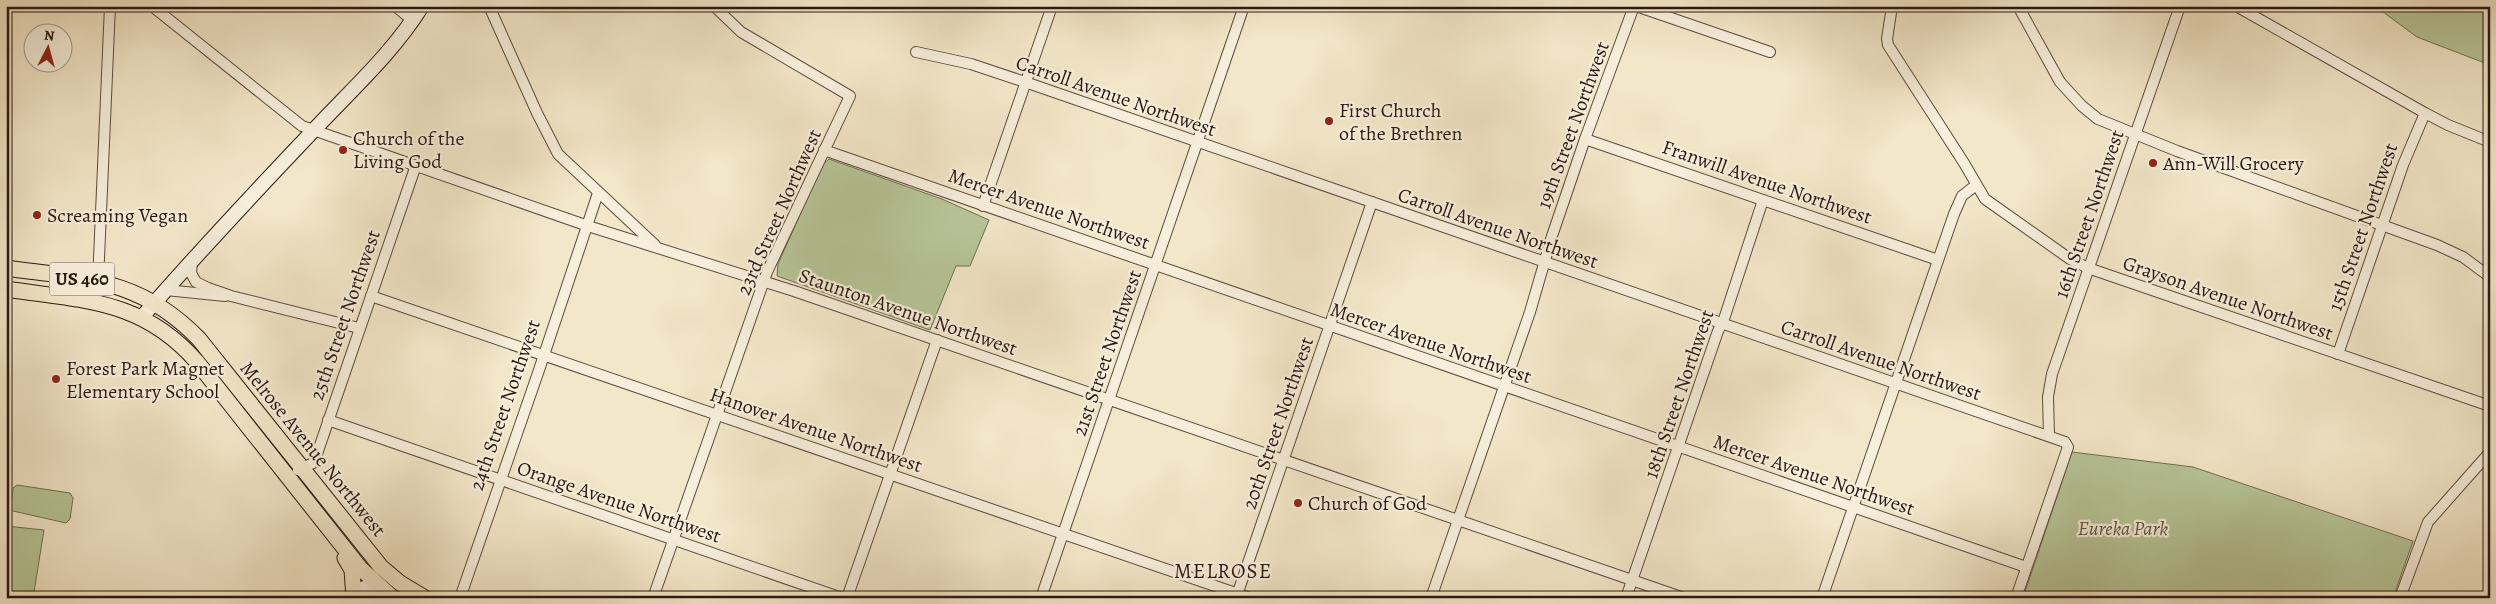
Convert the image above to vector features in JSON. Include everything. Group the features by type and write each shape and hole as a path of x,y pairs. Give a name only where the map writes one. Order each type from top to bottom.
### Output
{"main road":[{"path":"142,317 313,130 375,66 413,20 422,6"},
{"name":"Melrose Avenue Northwest","path":"6,268 98,281 125,288 155,303 180,319 199,339 382,567 400,583 425,598"},
{"name":"Melrose Avenue Northwest","path":"6,289 119,307 142,317 172,336 184,346 287,474 360,568 374,590 393,598"},
{"path":"305,497 308,513 352,570 355,598"},
{"path":"366,548 373,563 374,590"},
{"path":"355,598 362,588 374,590 392,585 410,598"}],"street":[{"path":"98,281 110,6"},
{"name":"Staunton Avenue Northwest","path":"152,6 302,126 415,168 588,226 764,281 1684,598"},
{"path":"395,6 413,20"},
{"path":"489,6 549,139 567,164 658,248"},
{"name":"23rd Street Northwest","path":"653,598 764,281 850,96 741,32 714,6"},
{"path":"983,206 1052,6"},
{"name":"21st Street Northwest","path":"1041,598 1244,6"},
{"path":"1635,6 1770,52"},
{"name":"19th Street Northwest","path":"1431,598 1504,387 1585,139 1635,6"},
{"name":"Grayson Avenue Northwest","path":"1892,6 1887,39 1888,45 1976,185 1991,205 2070,259 2088,268 2490,406"},
{"path":"2018,6 2060,82 2069,94 2098,119 2135,135 2382,225 2463,257 2490,277"},
{"name":"16th Street Northwest","path":"2049,436 2048,397 2052,374 2180,6"},
{"path":"2236,6 2425,113 2448,125 2490,142"},
{"name":"Carroll Avenue Northwest","path":"916,52 971,64 1025,82 2049,436 2067,444 2061,467 2026,567"},
{"name":"15th Street Northwest","path":"2338,354 2403,165 2425,113"},
{"name":"Franwill Avenue Northwest","path":"1585,139 1938,260"},
{"name":"Mercer Avenue Northwest","path":"824,150 2026,567"},
{"name":"25th Street Northwest","path":"303,468 313,464 415,168"},
{"path":"1822,598 1959,202 1968,190 1976,185"},
{"name":"24th Street Northwest","path":"460,598 598,193"},
{"name":"18th Street Northwest","path":"1626,598 1722,324 1763,200"},
{"name":"20th Street Northwest","path":"1237,596 1372,202"},
{"path":"192,261 191,273 196,282 231,296 360,328"},
{"path":"166,290 212,296 231,296"},
{"name":"Hanover Avenue Northwest","path":"371,296 1063,533 1237,596 1250,598"},
{"path":"847,598 937,340"},
{"name":"Orange Avenue Northwest","path":"328,420 842,598"},
{"path":"2400,598 2428,522 2490,452"},
{"path":"287,474 303,468"},
{"path":"2016,598 2026,567"}],"green space":[{"path":"2375,6 2490,6 2490,65 2417,37"},
{"path":"829,159 942,199 989,220 970,266 956,266 930,330 777,276 778,264 822,165"},
{"name":"Eureka Park","path":"2072,452 2193,467 2413,541 2393,598 2023,598"},
{"path":"17,485 70,493 73,498 70,519 66,523 13,511 11,508 13,488"},
{"path":"6,526 44,530 33,598 6,598"}],"place":[{"name":"First Church of the Brethren","path":"1329,121"},
{"name":"Church of the Living God","path":"343,150"},
{"name":"Ann-Will Grocery","path":"2153,163"},
{"name":"Screaming Vegan","path":"37,215"},
{"name":"Forest Park Magnet Elementary School","path":"56,379"},
{"name":"Church of God","path":"1298,503"}],"district":[{"name":"MELROSE","path":"1223,571"}]}
